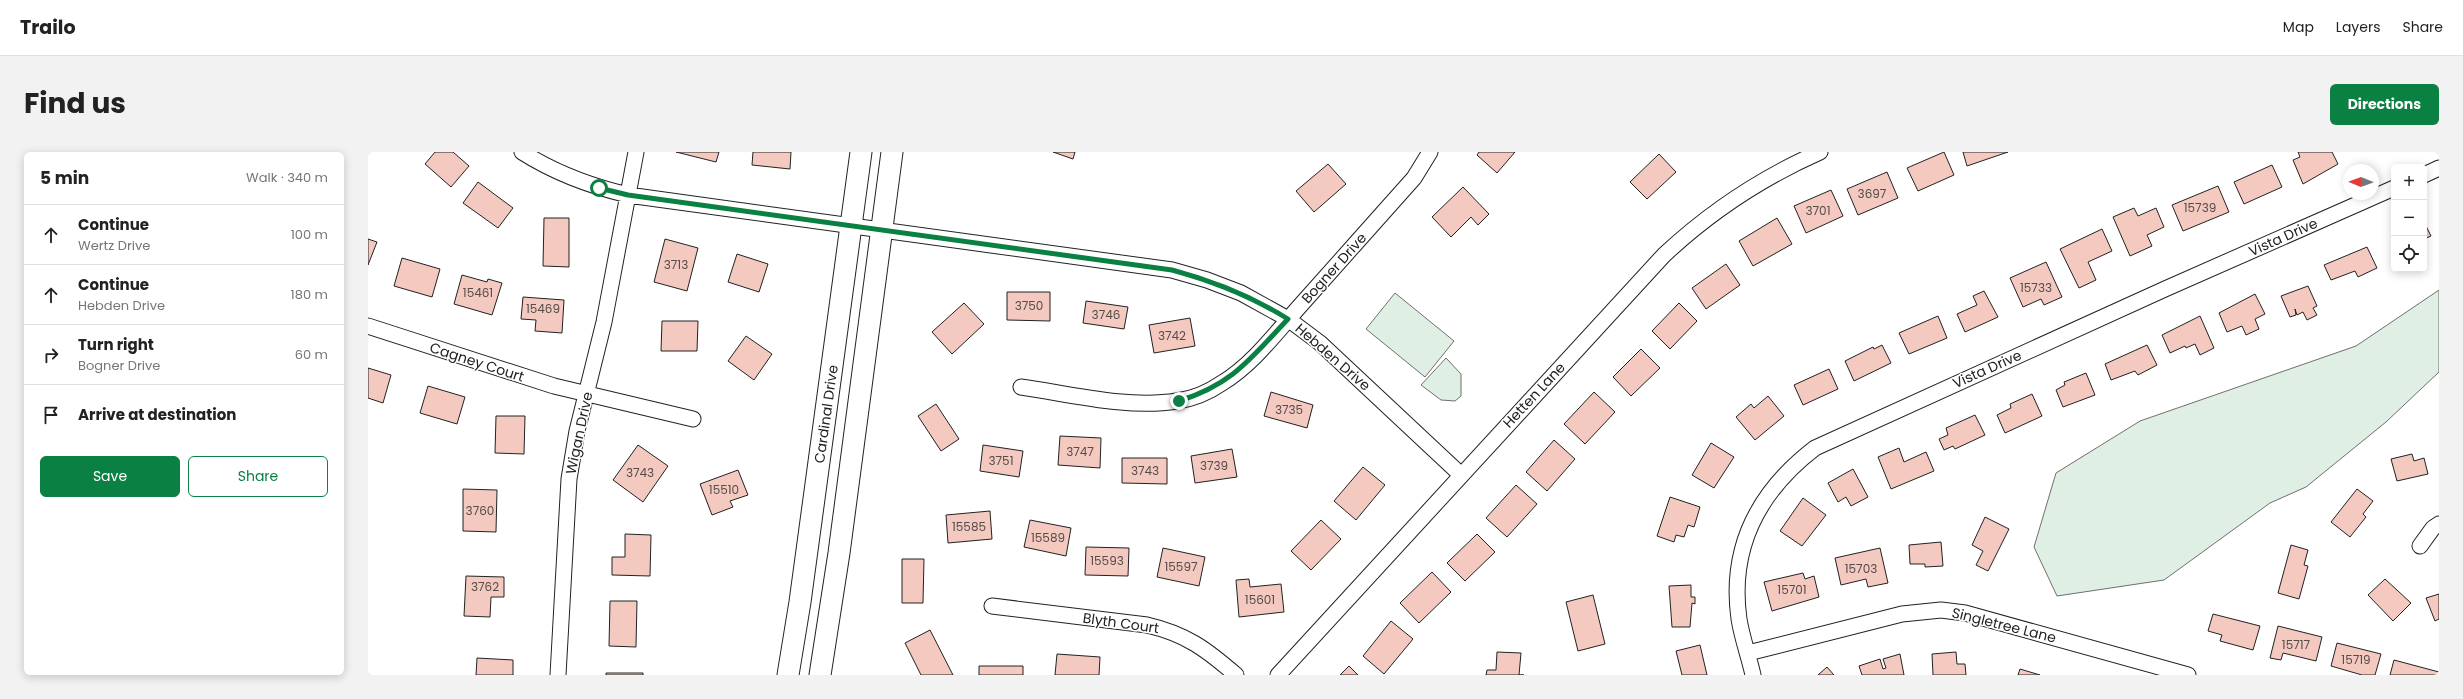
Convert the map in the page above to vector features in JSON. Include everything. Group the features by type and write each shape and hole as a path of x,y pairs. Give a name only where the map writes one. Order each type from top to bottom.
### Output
{"main road":[{"name":"Cardinal Drive","path":"788,675 861,152"},
{"path":"820,675 839,553 892,152"}],"street":[{"name":"Hebden Drive","path":"522,152 566,176 599,188 628,195 851,227 1172,270 1207,280 1241,292 1288,319 1320,343 1460,474"},
{"name":"Wigan Drive","path":"558,675 569,479 577,431 587,396 604,322 636,152"},
{"name":"Bogner Drive","path":"1021,387 1132,403 1156,404 1179,401 1201,394 1222,384 1240,370 1288,319 1414,178 1430,152"},
{"name":"Hetten Lane","path":"1278,675 1460,474 1664,255 1690,231 1724,204 1762,180 1820,152"},
{"path":"2427,174 2439,168"},
{"name":"Vista Drive","path":"1753,675 1740,620 1737,594 1743,547 1752,523 1776,482 1794,464 1815,448 2157,292 2391,189"},
{"name":"Cagney Court","path":"368,326 587,396 693,418"},
{"path":"2420,546 2428,533 2439,524"},
{"name":"Blyth Court","path":"992,606 1146,625 1169,630 1205,648 1236,675"},
{"name":"Singletree Lane","path":"1748,654 1902,614 1941,610 1965,613 2188,675"}],"green space":[{"path":"2439,290 2439,372 2386,422 2306,487 2270,503 2164,580 2057,596 2034,547 2056,473 2140,421 2356,346"},
{"path":"1395,293 1454,341 1425,377 1366,329"},
{"path":"1446,358 1461,374 1461,396 1455,401 1441,400 1421,385"}],"building":[{"path":"435,152 453,152 469,166 451,187 425,164"},
{"path":"676,152 719,152 716,162"},
{"path":"753,152 791,152 790,169 752,165"},
{"path":"1053,152 1075,152 1073,159"},
{"path":"1479,152 1515,152 1497,173 1477,155"},
{"path":"1944,152 1954,175 1918,191 1907,168"},
{"path":"1963,152 2008,152 1967,166"},
{"path":"2298,152 2332,152 2338,164 2303,184 2293,160 2300,157"},
{"path":"1659,154 1676,172 1647,199 1630,182"},
{"path":"1328,164 1346,184 1314,212 1296,191"},
{"path":"2272,165 2282,187 2244,204 2234,182"},
{"path":"1887,172 1898,198 1858,215 1847,189"},
{"path":"478,182 513,208 498,228 463,203"},
{"path":"2218,186 2229,212 2183,231 2172,205"},
{"path":"1463,187 1489,214 1478,225 1471,217 1451,237 1432,217"},
{"path":"1831,190 1843,216 1806,233 1794,206"},
{"path":"2134,208 2138,216 2156,208 2164,227 2147,235 2152,246 2130,256 2113,217"},
{"path":"544,218 569,218 569,267 543,266"},
{"path":"1777,218 1792,244 1753,266 1739,241"},
{"path":"2427,228 2431,236 2427,238"},
{"path":"2102,229 2112,251 2088,262 2096,280 2079,288 2060,249"},
{"path":"368,239 377,242 368,265"},
{"path":"665,239 698,248 687,291 654,282"},
{"path":"2367,247 2377,268 2358,277 2355,271 2331,280 2324,265"},
{"path":"737,254 768,264 759,292 728,282"},
{"path":"402,258 440,269 432,297 394,286"},
{"path":"2046,262 2062,297 2044,305 2041,299 2023,307 2010,278"},
{"path":"1726,264 1740,285 1706,309 1692,288"},
{"path":"462,275 487,282 488,279 502,283 492,315 454,304"},
{"path":"2308,286 2317,306 2313,308 2317,315 2307,320 2303,312 2297,315 2295,309 2296,315 2290,317 2281,296"},
{"path":"1984,291 1998,317 1965,332 1957,314 1977,305 1973,296"},
{"path":"1007,292 1050,292 1050,321 1007,320"},
{"path":"2255,294 2265,314 2255,319 2259,329 2246,335 2242,326 2227,332 2219,313"},
{"path":"523,297 564,300 562,333 535,331 536,320 521,319"},
{"path":"1086,301 1128,307 1124,329 1083,323"},
{"path":"964,303 984,324 952,354 932,332"},
{"path":"1679,303 1697,321 1670,349 1652,331"},
{"path":"1938,316 1947,338 1909,354 1899,333"},
{"path":"2200,316 2214,348 2200,355 2195,344 2186,348 2185,346 2170,353 2162,335"},
{"path":"1190,318 1195,346 1154,353 1149,325"},
{"path":"662,321 698,321 697,351 661,351"},
{"path":"746,336 772,354 754,380 728,361"},
{"path":"1882,345 1891,363 1854,381 1845,361 1873,347 1874,349"},
{"path":"2147,345 2157,365 2138,375 2135,371 2111,380 2105,364"},
{"path":"1641,349 1660,368 1631,396 1613,377"},
{"path":"368,368 391,375 383,403 368,398"},
{"path":"1829,369 1838,389 1803,405 1794,385"},
{"path":"2086,373 2095,395 2063,407 2056,390 2065,385 2064,382"},
{"path":"428,386 465,397 457,424 420,413"},
{"path":"1271,392 1313,405 1307,428 1264,416"},
{"path":"1594,392 1615,412 1585,444 1564,424"},
{"path":"2032,394 2042,416 2005,433 1997,415 2011,408 2010,404"},
{"path":"1768,396 1784,416 1755,440 1736,417 1751,404 1754,408"},
{"path":"936,404 959,439 941,451 918,416"},
{"path":"1975,415 1985,435 1955,449 1953,446 1944,450 1939,439 1948,435 1946,428"},
{"path":"496,416 525,416 524,454 495,453"},
{"path":"1060,436 1101,438 1100,468 1058,465"},
{"path":"1554,440 1575,459 1547,491 1526,472"},
{"path":"1711,443 1734,457 1714,488 1692,475"},
{"path":"638,445 668,466 643,502 613,480"},
{"path":"983,445 1023,451 1019,477 980,471"},
{"path":"1899,448 1904,462 1926,452 1934,471 1891,489 1878,457"},
{"path":"1232,449 1237,477 1195,483 1191,456"},
{"path":"2412,454 2414,461 2424,458 2428,474 2397,481 2391,459"},
{"path":"1122,458 1167,458 1167,484 1122,483"},
{"path":"1363,467 1385,485 1356,520 1334,501"},
{"path":"1853,469 1868,497 1851,506 1846,497 1838,502 1828,483"},
{"path":"738,470 748,495 730,501 733,507 712,515 700,484"},
{"path":"1516,485 1537,504 1507,537 1486,518"},
{"path":"463,489 497,490 496,532 463,531"},
{"path":"2357,489 2373,501 2363,514 2366,517 2350,537 2331,522"},
{"path":"1670,497 1700,507 1694,527 1688,525 1684,537 1676,535 1674,542 1657,536"},
{"path":"1803,498 1826,515 1802,546 1780,531"},
{"path":"990,511 992,539 948,543 946,515"},
{"path":"1985,517 2009,529 1988,571 1976,565 1983,551 1972,545"},
{"path":"1030,520 1071,528 1066,556 1024,547"},
{"path":"1321,520 1341,539 1311,570 1291,551"},
{"path":"625,534 651,535 650,576 612,575 612,557 625,557"},
{"path":"1477,534 1495,552 1465,581 1447,563"},
{"path":"1941,542 1943,566 1925,567 1925,564 1910,564 1909,545"},
{"path":"2291,545 2308,550 2304,565 2308,566 2299,599 2278,593"},
{"path":"1086,547 1129,548 1128,576 1085,575"},
{"path":"1163,548 1205,557 1199,586 1157,577"},
{"path":"1880,548 1888,583 1868,587 1866,579 1841,585 1835,558"},
{"path":"902,559 924,559 923,603 902,603"},
{"path":"1432,572 1451,592 1419,623 1400,603"},
{"path":"1803,573 1805,579 1814,576 1819,597 1772,611 1764,582"},
{"path":"466,576 504,577 504,597 491,597 490,617 464,616"},
{"path":"1249,579 1250,587 1281,584 1284,612 1239,617 1236,580"},
{"path":"2385,579 2411,603 2393,621 2368,595"},
{"path":"1691,585 1691,597 1695,597 1695,604 1692,603 1690,627 1672,627 1669,586"},
{"path":"2439,594 2439,619 2435,621 2426,598"},
{"path":"1593,595 1605,644 1578,651 1566,602"},
{"path":"610,601 637,601 636,647 609,646"},
{"path":"2213,614 2260,626 2253,650 2220,641 2222,635 2208,631"},
{"path":"1391,621 1413,639 1384,674 1363,656"},
{"path":"2278,626 2322,637 2316,661 2283,653 2281,660 2270,658"},
{"path":"930,630 953,675 921,675 905,643"},
{"path":"2337,643 2381,654 2375,675 2362,675 2331,666"},
{"path":"1700,645 1707,675 1682,675 1676,651"},
{"path":"1497,652 1521,653 1519,675 1486,675 1487,670 1496,670"},
{"path":"1956,652 1957,664 1965,664 1966,675 1933,675 1932,654"},
{"path":"1057,654 1100,657 1099,675 1055,675"},
{"path":"1900,654 1904,675 1862,675 1859,666 1880,659 1883,669 1886,668 1883,659"},
{"path":"477,658 513,660 513,675 476,675"},
{"path":"2394,660 2439,672 2438,675 2390,675"},
{"path":"979,666 1023,666 1023,675 979,675"},
{"path":"1349,666 1358,675 1340,675"},
{"path":"1827,667 1834,675 1818,675"},
{"path":"2020,669 2040,675 2018,675"},
{"path":"606,673 643,673 643,675 606,675"}],"route":[{"path":"599,188 628,195 851,227 1172,270 1241,292 1288,319 1240,370 1222,384 1201,394 1179,401"}]}
